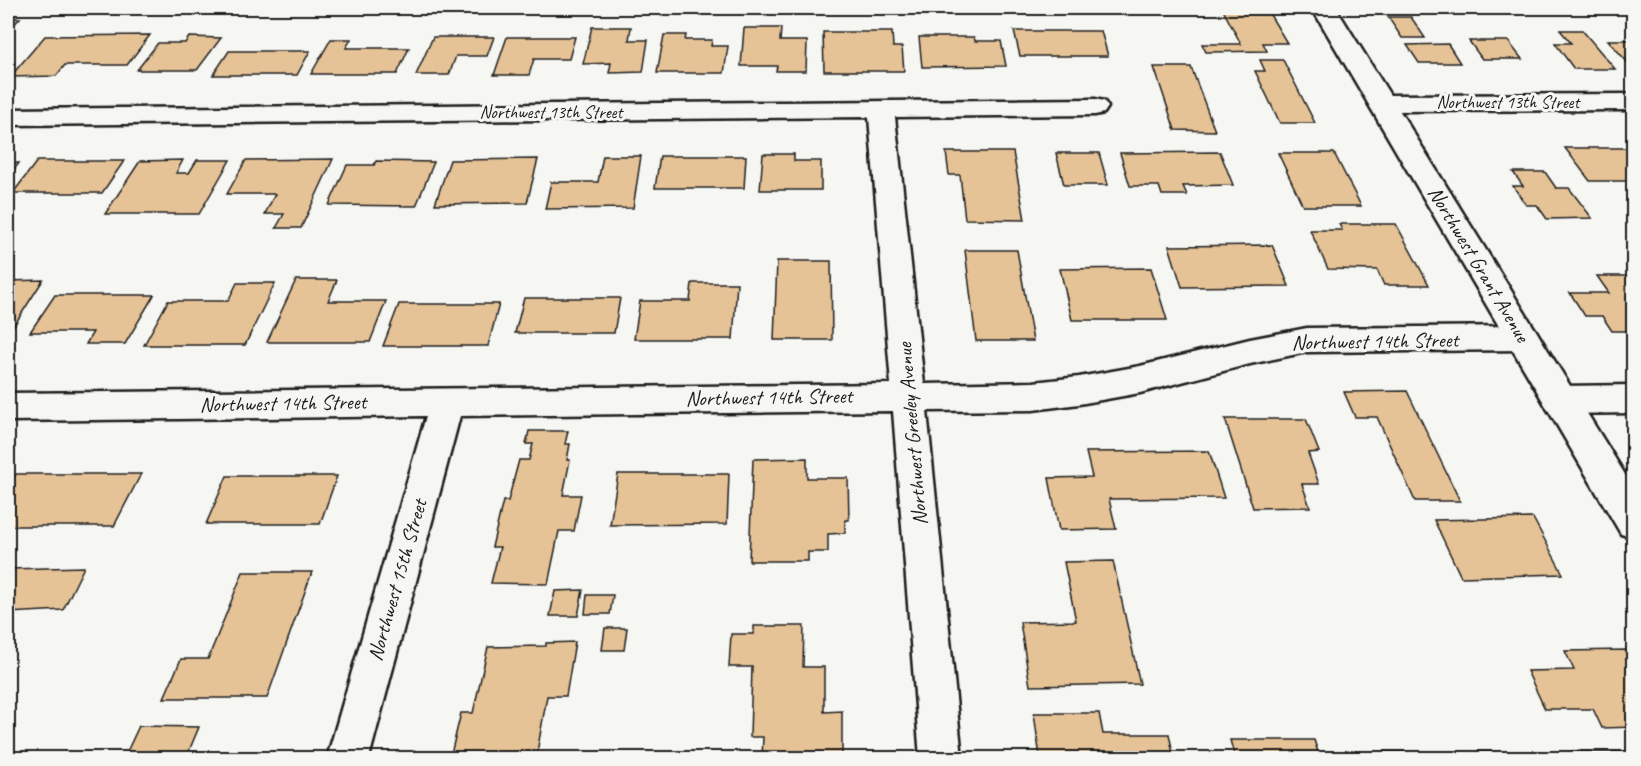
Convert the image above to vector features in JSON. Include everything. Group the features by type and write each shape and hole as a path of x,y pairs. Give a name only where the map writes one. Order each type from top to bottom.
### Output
{"street":[{"name":"Northwest Grant Avenue","path":"1324,8 1634,522"},
{"name":"Northwest 13th Street","path":"1382,103 1634,102"},
{"name":"Northwest 13th Street","path":"8,117 1095,107"},
{"name":"Northwest Greeley Avenue","path":"881,110 888,163 941,759"},
{"name":"Northwest 14th Street","path":"8,407 1033,396 1084,391 1153,377 1275,344 1307,340 1524,338"},
{"path":"1560,400 1634,399"},
{"name":"Northwest 15th Street","path":"348,759 447,401"}],"building":[{"path":"1222,8 1266,8 1287,43 1263,43 1267,51 1206,52 1202,44 1241,44"},
{"path":"1388,17 1411,17 1425,38 1402,38"},
{"path":"8,18 20,18 8,31"},
{"path":"592,27 631,27 629,40 648,40 643,72 609,73 611,63 583,64"},
{"path":"744,28 781,28 780,41 807,41 806,71 776,71 777,66 741,66"},
{"path":"1560,30 1582,30 1615,69 1574,69 1555,43 1571,43"},
{"path":"1014,31 1101,31 1108,56 1020,56"},
{"path":"823,32 892,32 893,47 902,47 904,71 824,71"},
{"path":"150,35 127,65 65,65 56,76 10,77 45,36"},
{"path":"664,35 686,35 685,40 712,40 711,46 728,46 724,73 657,73"},
{"path":"189,37 221,38 197,70 137,70 158,43 185,43"},
{"path":"433,37 494,37 487,56 456,56 449,75 416,75"},
{"path":"507,37 575,37 569,59 534,59 529,75 494,75"},
{"path":"919,37 974,37 975,41 1001,41 1006,66 922,67"},
{"path":"331,39 351,39 346,48 409,48 397,74 311,74"},
{"path":"1608,40 1634,40 1634,63 1628,63"},
{"path":"1469,41 1508,41 1522,59 1482,59"},
{"path":"1448,44 1460,63 1419,63 1407,45"},
{"path":"229,51 310,51 297,75 213,75"},
{"path":"1260,60 1283,60 1315,123 1280,123 1255,71 1265,71"},
{"path":"1154,67 1191,67 1215,131 1175,130"},
{"path":"1565,148 1634,148 1634,181 1590,181"},
{"path":"946,152 1013,152 1025,220 965,219 960,175 949,175"},
{"path":"1220,152 1233,185 1183,186 1187,195 1162,195 1159,186 1130,186 1120,153"},
{"path":"1056,153 1099,153 1108,185 1064,185"},
{"path":"1278,153 1334,153 1361,206 1303,206"},
{"path":"763,154 794,154 794,161 821,161 821,190 760,190"},
{"path":"603,156 641,156 633,208 545,209 551,182 598,182"},
{"path":"660,156 746,156 744,188 655,188"},
{"path":"333,159 301,228 276,228 284,214 265,214 275,194 227,194 246,160"},
{"path":"538,159 527,203 435,204 450,160"},
{"path":"183,160 176,173 189,173 197,160 230,160 199,214 105,214 140,161"},
{"path":"37,161 124,161 102,193 13,193"},
{"path":"376,161 434,162 416,206 329,205 347,165 374,165"},
{"path":"8,163 19,163 8,178"},
{"path":"1513,172 1545,172 1556,188 1569,188 1592,218 1547,219 1537,205 1526,205 1513,186 1523,186"},
{"path":"1339,224 1396,224 1429,285 1384,285 1377,270 1328,269 1310,230 1342,230"},
{"path":"1272,245 1289,286 1182,287 1169,246"},
{"path":"965,250 1017,250 1033,341 976,341"},
{"path":"777,261 831,261 832,340 774,340"},
{"path":"1151,268 1167,320 1072,320 1060,269"},
{"path":"1597,276 1629,276 1634,282 1634,334 1632,331 1612,331 1602,316 1585,316 1570,293 1609,293"},
{"path":"43,280 8,335 8,281"},
{"path":"296,280 337,280 328,301 386,301 370,342 267,342"},
{"path":"237,283 275,283 245,345 144,345 168,301 228,301"},
{"path":"692,283 737,283 733,339 634,339 640,301 690,301"},
{"path":"55,295 154,295 125,344 86,344 93,332 30,332"},
{"path":"524,298 620,298 614,333 515,333"},
{"path":"399,304 499,304 488,346 383,346"},
{"path":"1407,391 1460,501 1415,501 1377,417 1355,417 1344,392"},
{"path":"1225,419 1306,419 1319,452 1308,453 1319,484 1302,484 1310,507 1253,508"},
{"path":"529,431 568,431 565,444 570,444 567,460 570,460 563,495 581,495 574,531 559,531 548,584 491,583 500,547 492,547 503,501 508,501 519,460 529,460 533,444 526,444"},
{"path":"1209,451 1224,498 1109,499 1116,529 1059,530 1049,478 1092,477 1086,452"},
{"path":"807,458 807,478 848,478 849,520 845,520 845,533 828,534 828,552 808,552 808,561 749,561 753,459"},
{"path":"16,474 141,474 114,526 8,526 8,488"},
{"path":"618,474 729,474 727,524 610,525"},
{"path":"227,476 337,476 320,524 206,524"},
{"path":"1533,518 1563,574 1461,577 1434,520"},
{"path":"1113,561 1140,684 1030,686 1020,622 1076,621 1064,562"},
{"path":"84,567 63,610 8,613 8,569"},
{"path":"243,572 312,572 267,698 164,698 181,659 208,659"},
{"path":"583,590 578,616 550,616 555,591"},
{"path":"587,595 613,595 610,614 585,614"},
{"path":"754,626 804,626 803,667 824,667 824,712 842,711 842,757 762,758 763,737 750,737 752,667 729,667 731,634 754,634"},
{"path":"605,628 627,628 624,650 602,650"},
{"path":"575,642 566,696 547,696 536,758 450,758 461,713 473,713 488,647 546,646 546,643"},
{"path":"1627,650 1634,662 1634,727 1602,728 1593,709 1545,709 1527,671 1574,670 1565,651"},
{"path":"1034,713 1099,713 1103,734 1169,734 1174,758 1040,758"},
{"path":"139,726 199,727 186,758 124,758"},
{"path":"1230,740 1314,740 1320,758 1235,758"},
{"path":"1380,752 1634,752 1634,758 1382,758"}]}
